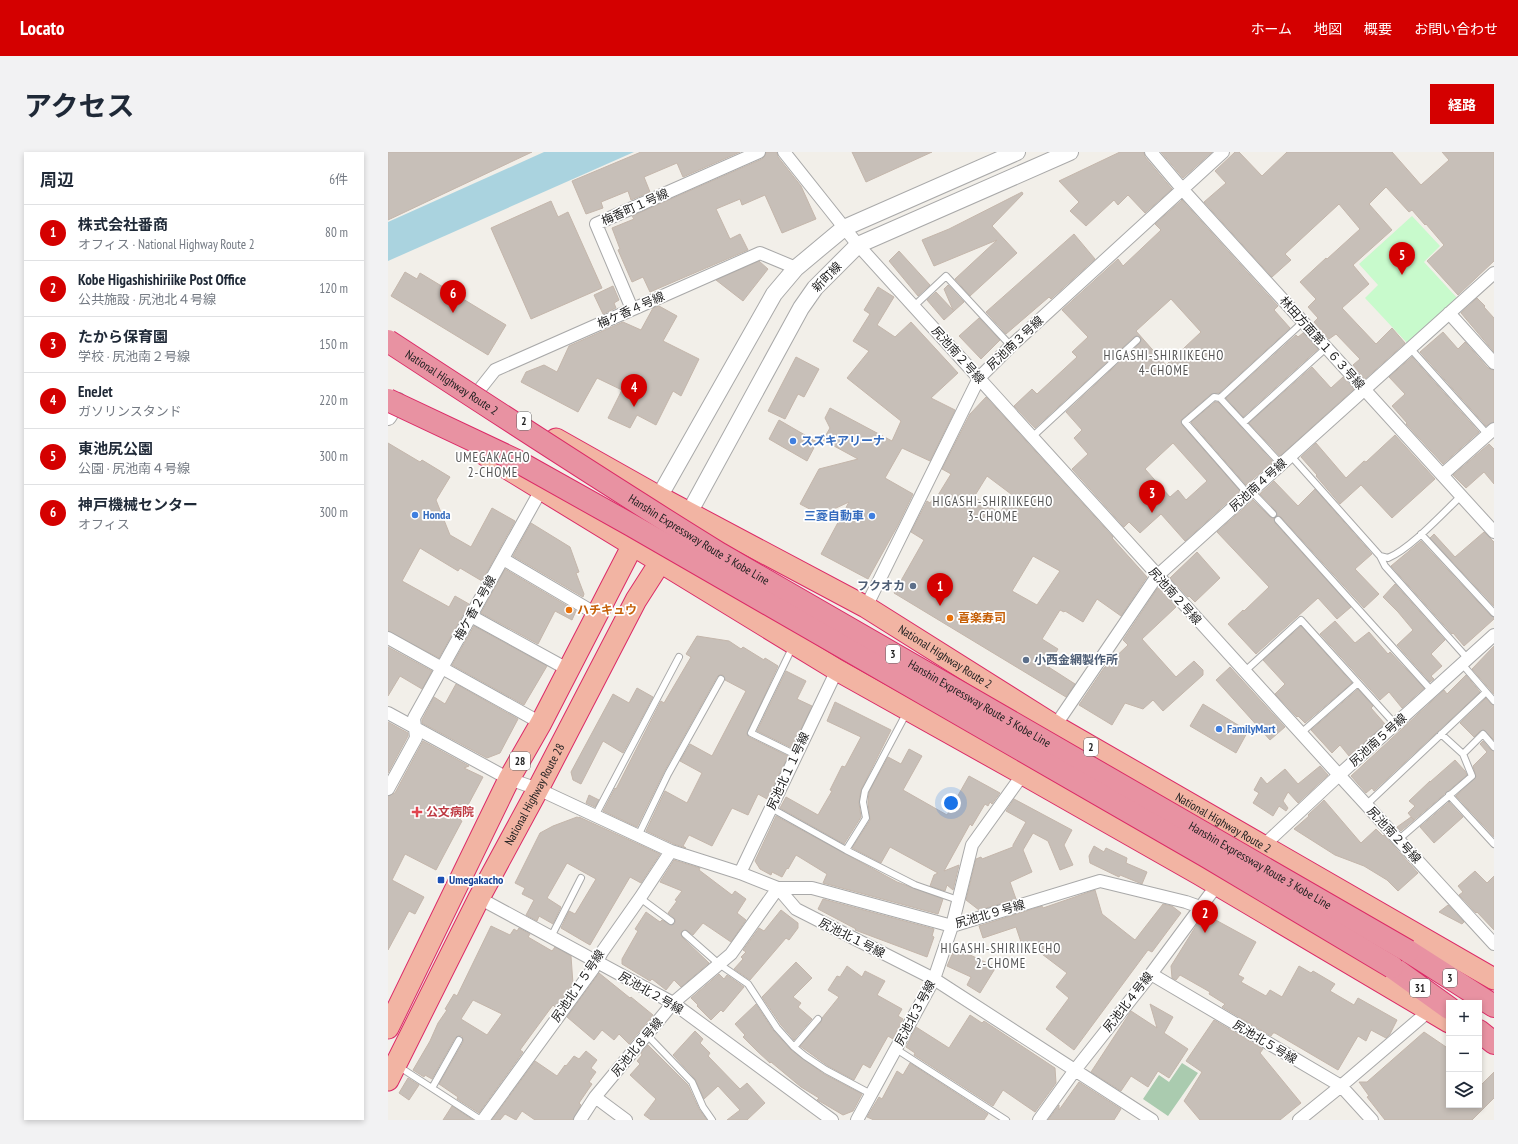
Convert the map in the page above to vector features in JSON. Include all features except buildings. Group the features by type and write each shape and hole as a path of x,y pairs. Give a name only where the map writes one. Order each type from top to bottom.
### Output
{"highway":[{"name":"Hanshin Expressway Route 3 Kobe Line","path":"388,341 539,440 714,550 1408,951 1494,1006"},
{"name":"National Highway Route 2","path":"388,348 476,394 659,497 866,608 1055,726 1494,979"},
{"name":"Hanshin Expressway Route 3 Kobe Line","path":"391,403 515,460 625,521 1206,856 1392,967 1443,1007"},
{"path":"391,403 662,562 837,670 1217,885 1443,1007"},
{"name":"28","path":"388,1028 509,779 541,723 598,615 632,545 659,497"},
{"name":"National Highway Route 28","path":"392,1072 479,898 538,789 636,600 662,562 689,513"},
{"path":"1482,1026 1494,1034"},
{"path":"1482,1033 1494,1043"},
{"path":"1482,1044 1494,1053"}],"street":[{"name":"梅香町１号線","path":"632,310 596,224 759,152"},
{"name":"尻池南２号線","path":"784,152 858,245 913,307 1244,672 1494,944"},
{"name":"新町線","path":"659,497 774,294 796,268 844,228 1016,152"},
{"name":"新町線","path":"689,513 801,308 815,288 858,245 1070,152"},
{"name":"林田方面第１６３号線","path":"1152,152 1183,190 1494,532"},
{"name":"尻池南３号線","path":"866,608 979,378 1011,346 1223,152"},
{"name":"梅ケ香４号線","path":"476,394 495,370 760,253 796,268"},
{"name":"尻池南４号線","path":"1055,726 1157,576 1449,313 1493,277"},
{"path":"1449,313 1494,363"},
{"path":"1442,475 1491,432"},
{"name":"梅ケ香２号線","path":"388,789 416,738 414,718 541,490"},
{"path":"503,559 598,615"},
{"path":"471,616 569,670"},
{"name":"尻池南５号線","path":"1263,846 1338,775 1494,635"},
{"path":"388,638 541,723"},
{"name":"尻池北１１号線","path":"740,873 837,670"},
{"name":"尻池北１号線","path":"388,713 509,779 538,789 671,851 740,873 778,888 796,909 934,979 1152,1120"},
{"name":"尻池北３号線","path":"857,1120 934,979 952,926 972,845 1023,774"},
{"path":"1217,885 1263,846"},
{"name":"尻池北１５号線","path":"482,1120 593,969 602,952 671,851"},
{"name":"尻池北９号線","path":"778,888 812,888 952,926 1100,881 1186,902 1200,907"},
{"name":"尻池北４号線","path":"1039,1120 1075,1070 1217,885"},
{"name":"尻池北８号線","path":"580,1120 595,1097 673,1003 731,954 778,888"},
{"name":"尻池北２号線","path":"479,898 673,1003 832,1120"},
{"name":"尻池北５号線","path":"1150,974 1341,1086 1372,1120"},
{"path":"1299,1120 1443,1007"},
{"path":"595,1097 626,1120"}],"lane":[{"path":"913,307 946,276 1011,346"},
{"path":"1220,398 1303,322"},
{"path":"1032,437 1137,340"},
{"path":"1243,423 1326,348"},
{"path":"1410,348 1491,432"},
{"path":"1273,514 1250,493 1185,422 1214,397 1220,398 1281,464"},
{"path":"1291,456 1380,556 1385,566 1465,662 1494,701"},
{"path":"1380,556 1388,558 1395,555 1421,534 1461,496"},
{"path":"1278,520 1432,691"},
{"path":"1421,534 1494,613"},
{"path":"1244,672 1301,620 1395,724"},
{"path":"794,643 751,734 796,754"},
{"path":"595,816 679,657"},
{"path":"638,836 660,794 668,774 721,679"},
{"path":"1300,733 1358,683"},
{"path":"1366,805 1486,692"},
{"path":"846,850 866,818 863,802 865,791 908,710"},
{"path":"1398,840 1472,776 1463,754 1441,734"},
{"path":"1463,754 1483,734 1494,747"},
{"path":"1449,795 1494,844"},
{"path":"770,808 846,850 915,885 958,900"},
{"path":"550,937 581,878"},
{"path":"640,898 671,921"},
{"path":"685,934 719,964 748,984 777,1028 794,1047 826,1070 871,1094"},
{"path":"794,1047 818,1019"},
{"path":"647,1035 692,1082 703,1107 712,1120"},
{"path":"432,1088 459,1040"},
{"path":"896,1049 1006,1120"},
{"path":"392,1072 432,1088 482,1120"}],"green space":[{"path":"1412,216 1440,246 1424,262 1458,299 1408,344 1365,298 1378,285 1359,264"},
{"path":"1182,1063 1198,1073 1168,1116 1143,1099 1159,1075 1169,1082"}],"water":[{"path":"544,152 634,152 388,261 388,222"}],"place":[{"name":"東池尻公園","path":"1402,275"},
{"name":"神戸機械センター","path":"453,313"},
{"name":"EneJet","path":"634,407"},
{"name":"スズキアリーナ","path":"793,441"},
{"name":"たから保育園","path":"1152,513"},
{"name":"Honda","path":"415,515"},
{"name":"三菱自動車","path":"872,516"},
{"name":"フクオカ","path":"913,586"},
{"name":"株式会社番商","path":"940,606"},
{"name":"ハチキュウ","path":"569,610"},
{"name":"喜楽寿司","path":"950,618"},
{"name":"小西金網製作所","path":"1026,660"},
{"name":"FamilyMart","path":"1219,729"},
{"name":"公文病院","path":"417,812"},
{"name":"Umegakacho","path":"441,880"},
{"name":"Kobe Higashishiriike Post Office","path":"1205,933"}],"district":[{"name":"HIGASHI-SHIRIIKECHO 4-CHOME","path":"1164,362"},
{"name":"UMEGAKACHO 2-CHOME","path":"493,464"},
{"name":"HIGASHI-SHIRIIKECHO 3-CHOME","path":"993,508"},
{"name":"HIGASHI-SHIRIIKECHO 2-CHOME","path":"1001,956"}]}
